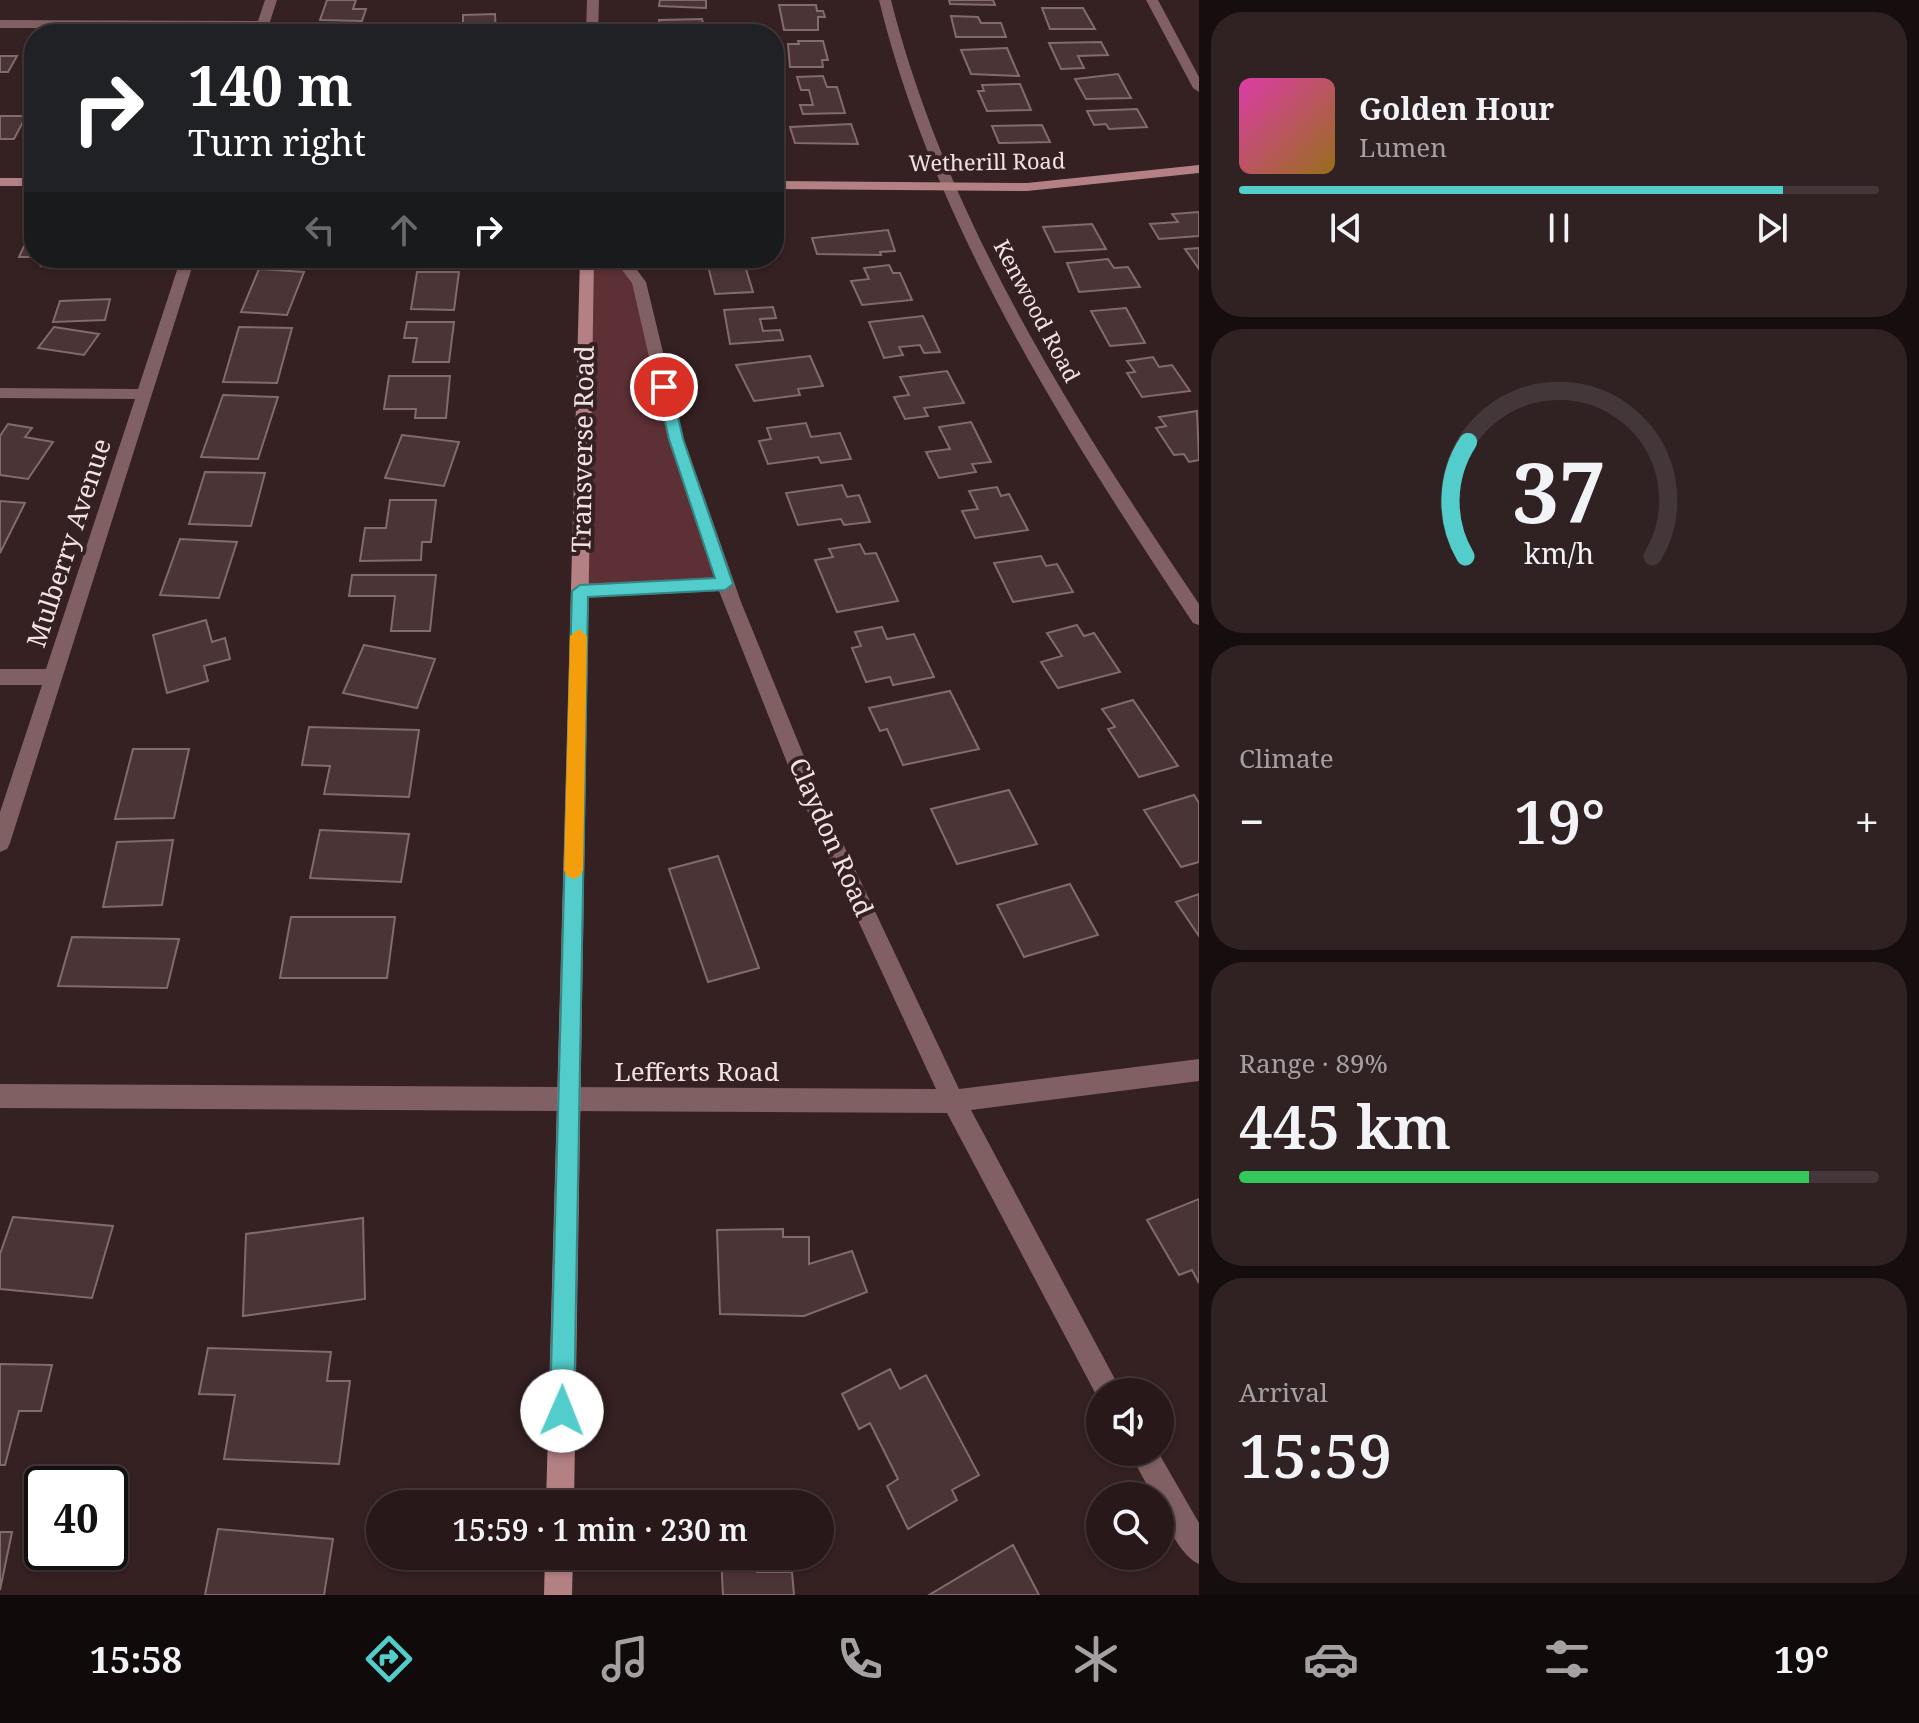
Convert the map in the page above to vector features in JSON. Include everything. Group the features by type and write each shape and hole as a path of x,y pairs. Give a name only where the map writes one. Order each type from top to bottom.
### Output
{"street":[{"path":"264,24 271,0"},
{"path":"592,24 593,0"},
{"name":"Kenwood Road","path":"885,0 902,62 934,148 988,271 1091,456 1199,618"},
{"path":"1152,0 1199,88"},
{"path":"0,24 24,25"},
{"name":"Wetherill Road","path":"784,185 1042,186 1199,169"},
{"path":"0,182 24,182"},
{"name":"Mulberry Avenue","path":"0,843 185,268"},
{"name":"Transverse Road","path":"560,1490 587,268"},
{"name":"Claydon Road","path":"628,268 639,282 676,439 725,584 809,793 953,1101 1101,1378"},
{"path":"0,393 144,394"},
{"path":"580,591 725,584"},
{"path":"0,677 53,677"},
{"name":"Lefferts Road","path":"0,1096 953,1101 1199,1070"},
{"path":"1151,1466 1199,1550"},
{"path":"558,1595 559,1570"}],"shaded area":[{"path":"588,268 630,268 725,584 581,591"}],"building":[{"path":"327,0 356,0 353,9 366,9 362,21 320,20"},
{"path":"660,0 706,0 706,8 659,6"},
{"path":"949,0 993,0 995,5 950,4"},
{"path":"779,5 816,5 817,11 823,11 825,17 818,17 818,30 784,30"},
{"path":"1042,8 1083,8 1095,29 1050,29"},
{"path":"495,14 496,24 463,24 463,15"},
{"path":"951,16 978,17 981,23 1001,23 1006,37 956,37"},
{"path":"702,19 703,24 660,24 659,20"},
{"path":"798,41 823,41 828,60 822,60 823,67 790,67 788,44 799,44"},
{"path":"1101,42 1108,55 1078,56 1084,68 1061,69 1049,43"},
{"path":"1007,48 1019,76 971,74 961,50"},
{"path":"0,56 17,56 8,72 0,72"},
{"path":"1118,74 1131,98 1086,99 1075,79"},
{"path":"823,76 827,87 837,87 845,113 803,114 800,105 813,105 809,90 801,90 797,77"},
{"path":"1020,84 1031,110 987,111 978,91 984,91 982,85"},
{"path":"1137,109 1147,127 1109,129 1106,124 1094,125 1087,111"},
{"path":"0,116 24,116 14,139 0,139"},
{"path":"851,124 858,144 795,143 790,127"},
{"path":"1042,125 1050,142 999,143 992,126"},
{"path":"1199,212 1199,236 1159,239 1150,224 1178,222 1172,214"},
{"path":"1092,224 1106,249 1055,252 1043,227"},
{"path":"888,230 895,251 880,252 881,255 817,254 812,238"},
{"path":"1199,248 1199,269 1185,249"},
{"path":"1108,259 1114,268 1128,267 1140,287 1079,292 1067,263"},
{"path":"889,265 893,273 900,273 912,300 862,305 851,281 869,279 864,268"},
{"path":"708,268 746,268 753,292 715,294"},
{"path":"259,269 304,272 287,315 241,312"},
{"path":"417,272 459,272 454,310 411,309"},
{"path":"110,299 105,320 53,322 60,301"},
{"path":"773,307 776,318 760,319 763,331 780,330 783,340 730,344 724,310"},
{"path":"1126,308 1145,343 1110,346 1091,311"},
{"path":"923,316 940,352 924,353 920,345 899,347 903,355 884,358 869,322"},
{"path":"407,322 454,322 449,362 413,362 417,338 404,338"},
{"path":"54,327 99,334 84,355 38,348"},
{"path":"239,327 292,328 277,383 223,382"},
{"path":"810,356 823,386 798,389 800,395 754,401 736,365"},
{"path":"1153,357 1159,367 1172,365 1190,391 1142,397 1127,373 1135,372 1127,361"},
{"path":"947,371 964,403 924,408 928,416 905,419 894,397 909,395 900,377"},
{"path":"389,376 450,376 446,418 415,418 416,409 384,409"},
{"path":"223,395 278,397 258,459 201,457"},
{"path":"1197,411 1199,460 1189,462 1184,454 1174,455 1156,428 1166,426 1159,417"},
{"path":"971,422 991,462 972,464 976,472 939,478 926,452 950,449 939,427"},
{"path":"806,423 811,437 840,433 851,459 821,463 818,457 768,464 759,441 771,439 767,428"},
{"path":"8,424 32,428 25,437 53,442 28,479 0,475 0,436"},
{"path":"402,435 459,442 444,486 385,478"},
{"path":"205,472 265,473 251,526 189,524"},
{"path":"842,485 847,497 859,495 870,522 844,525 841,519 798,525 786,493"},
{"path":"997,487 1001,496 1009,494 1028,530 975,538 962,511 978,509 969,491"},
{"path":"390,500 436,500 431,542 422,542 421,560 360,561 365,528 386,528"},
{"path":"0,501 25,503 0,553"},
{"path":"180,539 237,542 219,598 160,595"},
{"path":"860,544 865,554 876,553 898,601 837,612 815,560 833,557 829,549"},
{"path":"1041,556 1046,566 1057,564 1073,592 1013,602 994,563"},
{"path":"352,575 436,575 430,631 391,631 395,596 349,596"},
{"path":"206,620 212,642 225,638 230,659 204,666 208,681 167,693 153,635"},
{"path":"1077,625 1084,636 1094,633 1120,672 1058,688 1041,662 1062,656 1047,633"},
{"path":"882,627 887,639 914,634 934,677 893,685 890,677 866,682 852,648 861,646 855,632"},
{"path":"364,645 435,659 417,708 343,693"},
{"path":"950,691 979,749 903,765 887,729 880,731 869,708"},
{"path":"1133,700 1178,766 1139,777 1108,729 1115,727 1102,709"},
{"path":"309,727 419,730 409,797 324,794 330,766 302,765"},
{"path":"133,749 189,749 174,818 115,819"},
{"path":"1009,790 1037,844 957,864 931,809"},
{"path":"1194,795 1199,803 1199,862 1181,867 1144,810"},
{"path":"320,830 409,834 401,882 310,878"},
{"path":"173,840 162,905 103,907 117,842"},
{"path":"718,856 759,968 708,982 669,869"},
{"path":"1070,884 1098,935 1024,957 997,905"},
{"path":"1199,894 1199,936 1176,902"},
{"path":"291,917 395,917 387,978 280,978"},
{"path":"72,937 179,939 167,988 58,986"},
{"path":"1199,1199 1199,1283 1192,1270 1179,1275 1147,1220"},
{"path":"13,1217 113,1226 92,1298 0,1289 0,1254"},
{"path":"363,1218 365,1299 243,1316 246,1234"},
{"path":"783,1229 783,1237 809,1237 809,1264 852,1251 867,1292 804,1316 720,1314 717,1230"},
{"path":"208,1348 331,1352 327,1381 350,1381 339,1464 224,1459 235,1395 199,1394"},
{"path":"0,1364 52,1365 41,1411 19,1411 5,1465 0,1465"},
{"path":"890,1369 900,1389 926,1375 979,1475 952,1490 957,1500 908,1529 887,1486 898,1479 870,1423 859,1429 842,1394"},
{"path":"218,1529 333,1539 324,1595 205,1595"},
{"path":"0,1532 12,1532 0,1590"},
{"path":"1013,1545 1039,1595 929,1595"},
{"path":"722,1570 792,1572 794,1595 723,1595"}],"slow traffic":[{"path":"574,870 579,636"}],"route":[{"path":"562,1411 580,591 725,584 676,439 664,387"}]}
